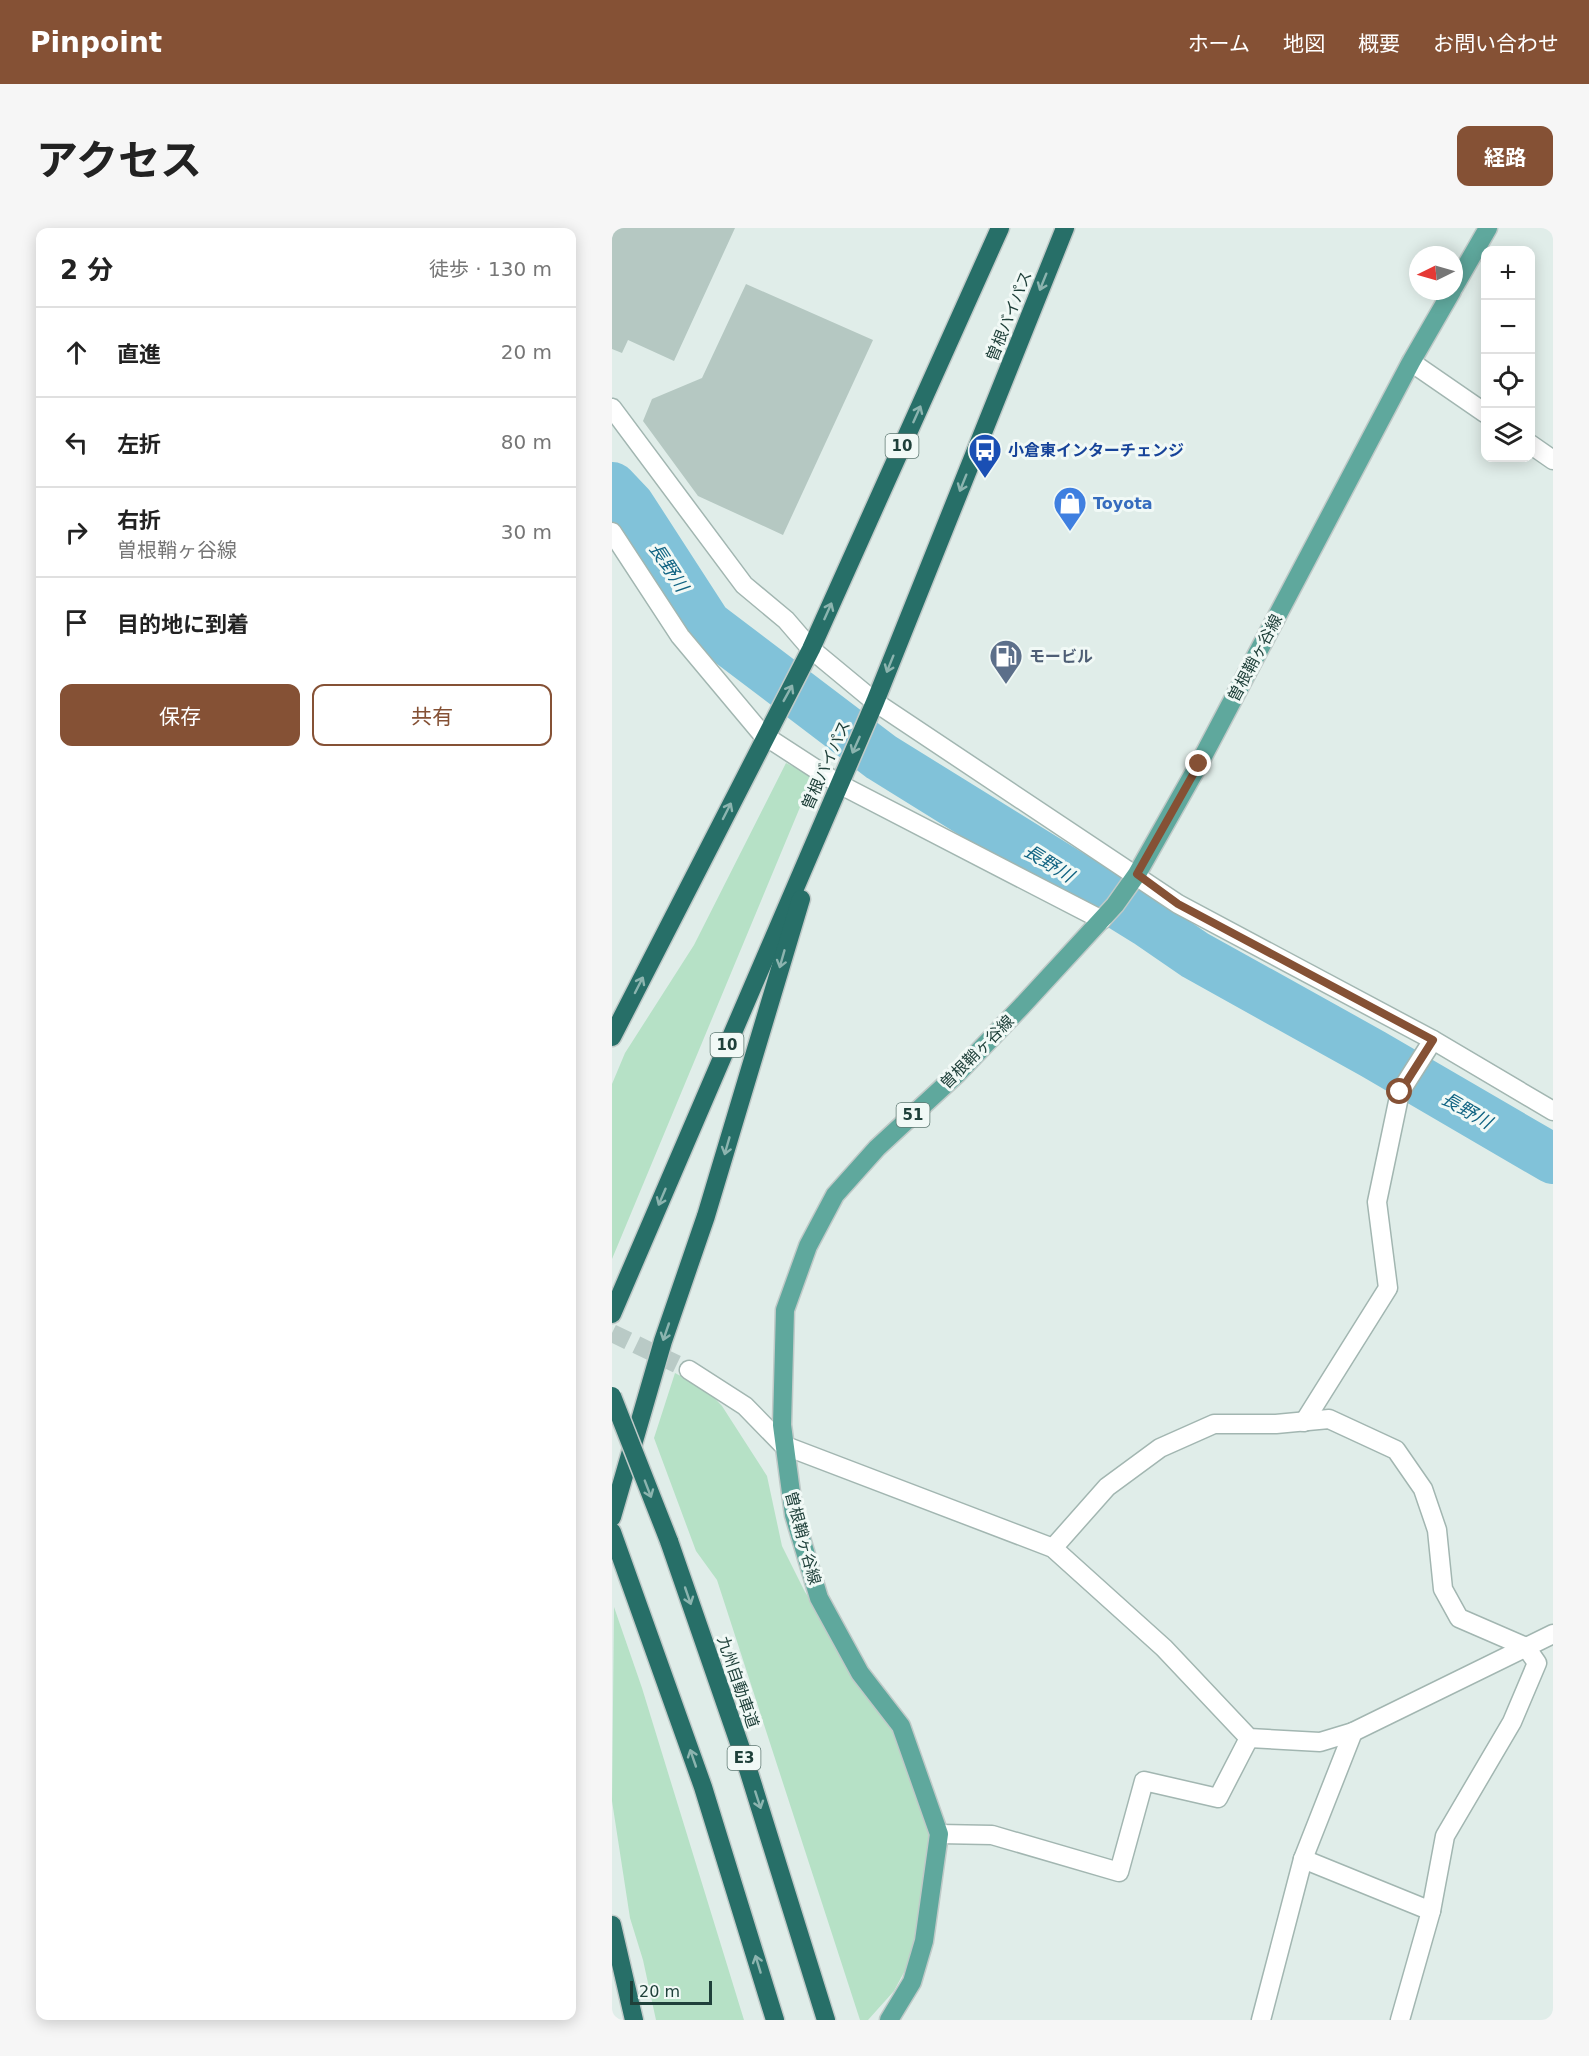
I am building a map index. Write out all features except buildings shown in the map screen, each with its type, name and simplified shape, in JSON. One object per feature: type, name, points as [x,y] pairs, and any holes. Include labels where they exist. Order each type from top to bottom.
[{"type":"highway","name":"10","points":[[612,1039],[618,1015],[807,657],[1000,228]]},
{"type":"highway","name":"曽根バイパス","points":[[612,1314],[872,708],[1065,228]]},
{"type":"highway","points":[[612,1516],[663,1341],[706,1216],[788,939],[840,780]]},
{"type":"highway","name":"九州自動車道","points":[[612,1396],[669,1541],[747,1766],[828,2020]]},
{"type":"highway","points":[[612,1532],[704,1787],[775,2020]]},
{"type":"highway","points":[[612,1925],[634,2020]]},
{"type":"main road","name":"曽根鞘ヶ谷線","points":[[1463,272],[1488,228]]},
{"type":"main road","name":"曽根鞘ヶ谷線","points":[[896,2016],[912,1982],[924,1941],[939,1833],[901,1726],[860,1673],[819,1598],[794,1515],[783,1444],[785,1310],[808,1246],[835,1196],[878,1148],[957,1074],[1102,920],[1137,874],[1199,764],[1411,362],[1447,300]]},
{"type":"street","points":[[1411,362],[1481,410]]},
{"type":"street","points":[[612,408],[744,585],[786,620],[807,657],[872,708],[1137,874],[1178,904],[1433,1040],[1553,1112]]},
{"type":"street","points":[[1535,447],[1553,460]]},
{"type":"street","points":[[612,532],[680,636],[768,729],[840,780],[1102,920]]},
{"type":"street","points":[[1304,1422],[1388,1288],[1377,1202],[1400,1092],[1433,1040]]},
{"type":"street","points":[[688,1370],[745,1406],[783,1444],[1053,1548],[1164,1648],[1249,1738],[1320,1742],[1353,1732],[1553,1634]]},
{"type":"street","points":[[1053,1548],[1107,1487],[1160,1448],[1214,1424],[1304,1422],[1329,1419],[1396,1450],[1423,1489],[1437,1530],[1443,1589],[1458,1618],[1526,1647],[1536,1663],[1512,1722],[1445,1836],[1431,1911],[1400,2020]]},
{"type":"street","points":[[1262,2020],[1303,1859],[1353,1732]]},
{"type":"street","points":[[939,1833],[992,1835],[1119,1872],[1144,1781],[1218,1798],[1249,1738]]},
{"type":"street","points":[[1303,1859],[1431,1911]]},
{"type":"green space","points":[[786,763],[813,776],[612,1259],[612,1084],[625,1053],[694,945]]},
{"type":"green space","points":[[675,1373],[707,1390],[722,1406],[767,1476],[782,1546],[805,1592],[867,1683],[905,1751],[927,1819],[932,1863],[930,1892],[910,1961],[894,1991],[868,2020],[860,2020],[717,1580],[696,1551],[654,1438]]},
{"type":"green space","points":[[614,1607],[642,1688],[744,2020],[656,2020],[643,1960],[630,1918],[612,1801]]},
{"type":"waterway","name":"長野川","points":[[612,487],[630,506],[707,625],[881,757],[1147,922],[1195,955],[1373,1054],[1553,1159]]},
{"type":"tunnel","points":[[612,1333],[689,1370]]},
{"type":"place","name":"小倉東インターチェンジ","points":[[985,479]]},
{"type":"place","name":"Toyota","points":[[1070,532]]},
{"type":"place","name":"モービル","points":[[1006,685]]},
{"type":"route","points":[[1199,764],[1137,874],[1178,904],[1433,1040],[1400,1092]]}]
